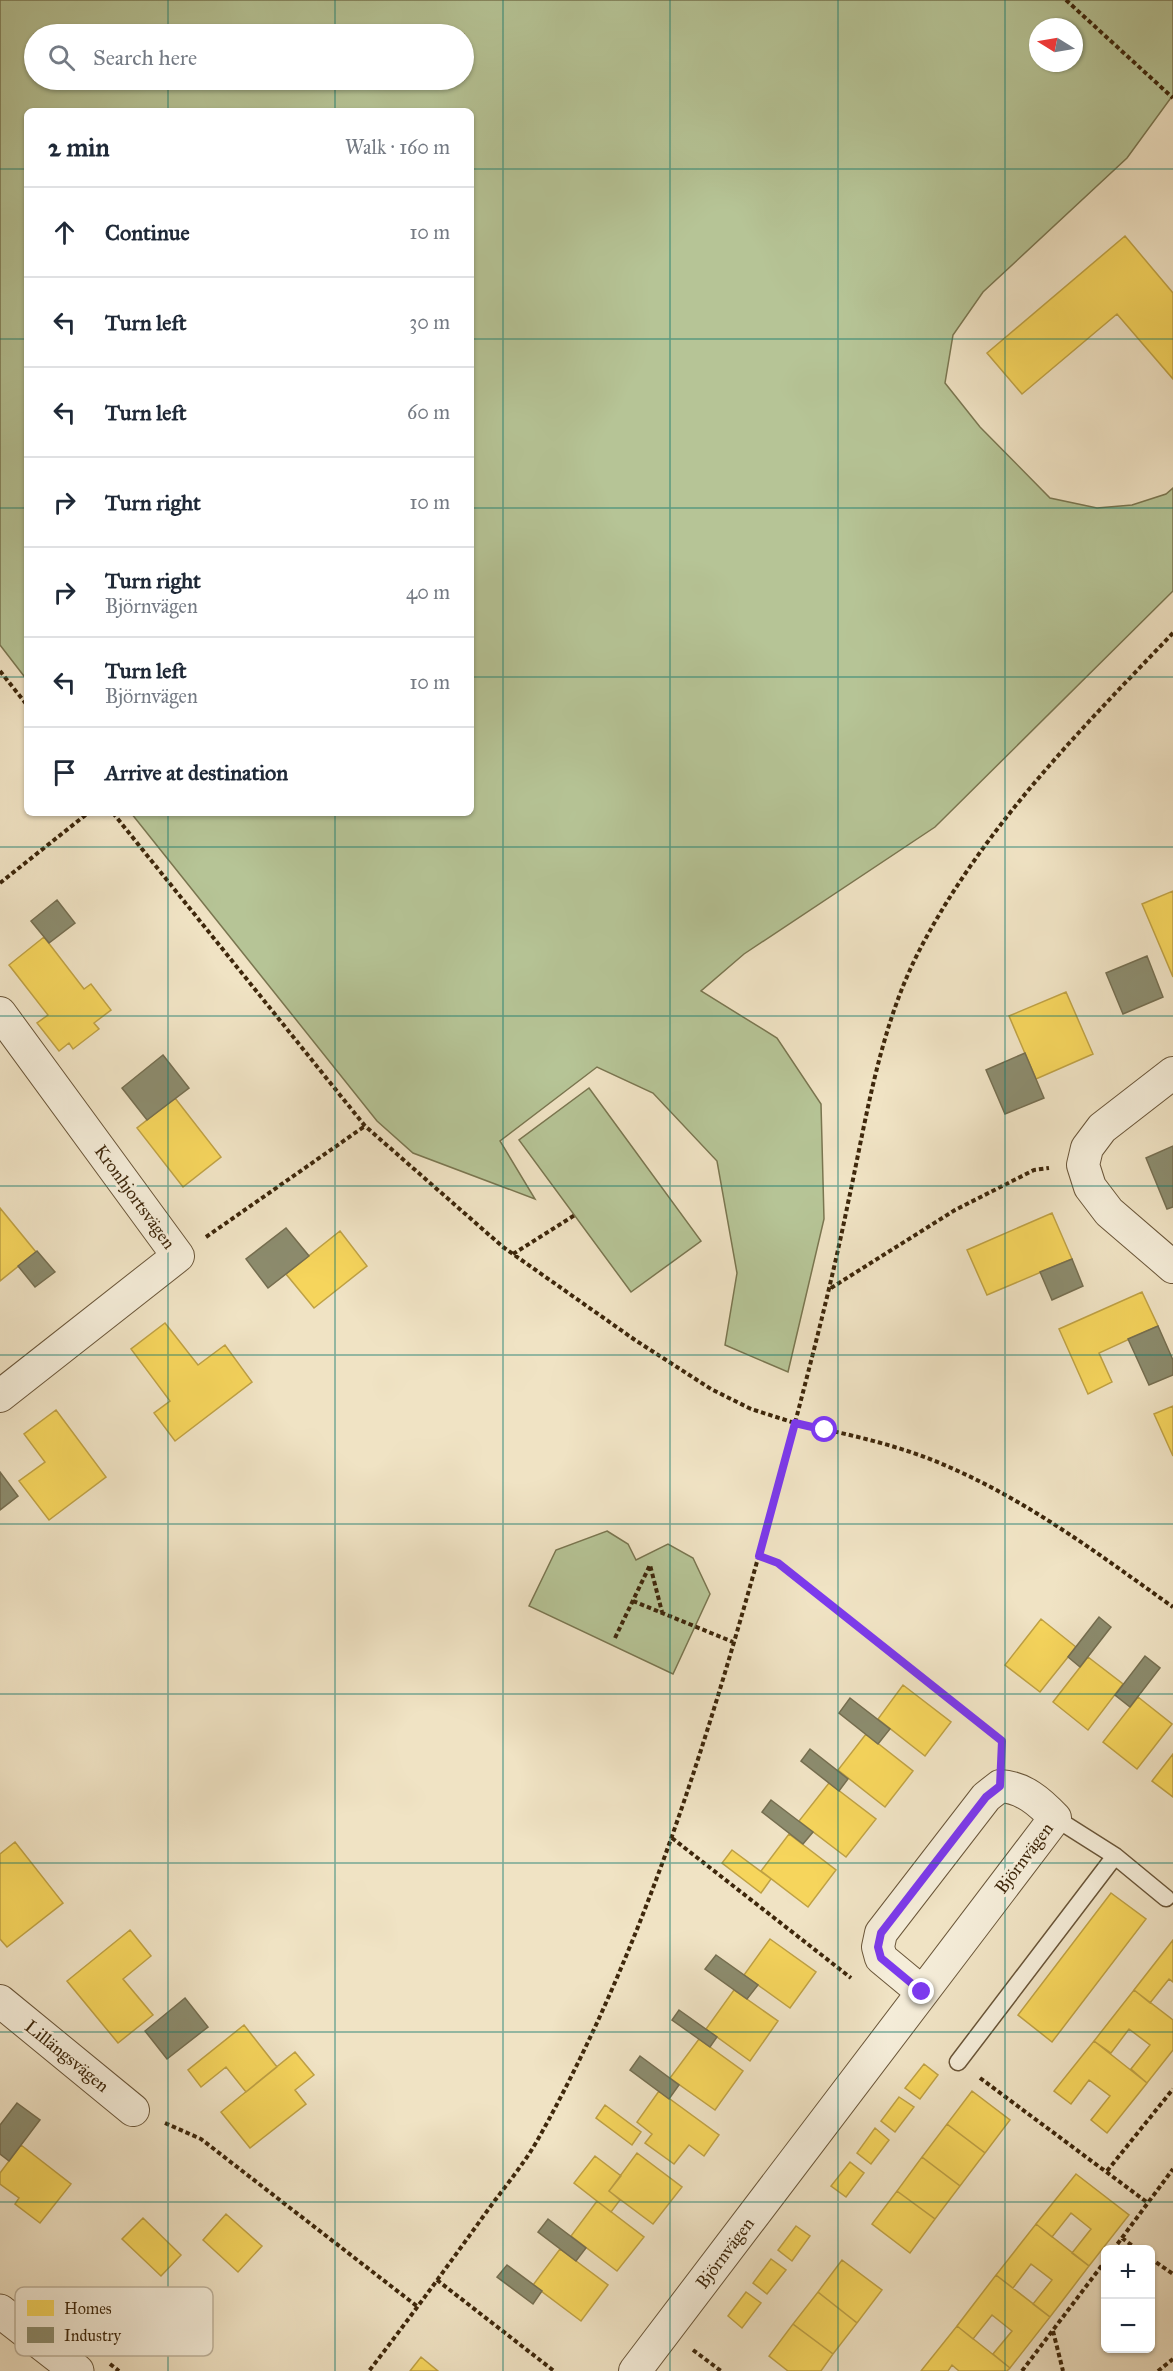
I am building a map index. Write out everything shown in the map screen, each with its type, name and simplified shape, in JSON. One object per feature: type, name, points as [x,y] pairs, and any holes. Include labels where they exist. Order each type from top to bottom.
[{"type":"street","name":"Kronhjortsvägen","points":[[0,1013],[178,1256],[0,1396]]},
{"type":"street","points":[[1173,1073],[1102,1128],[1088,1148],[1083,1165],[1090,1187],[1109,1212],[1173,1267]]},
{"type":"street","points":[[922,1992],[881,1958],[878,1947],[881,1933],[986,1797],[1000,1786]]},
{"type":"street","name":"Björnvägen","points":[[635,2371],[1055,1818],[1026,1793],[1011,1787],[1000,1786]]},
{"type":"street","name":"Lillängsvägen","points":[[0,2001],[134,2110]]},
{"type":"street","points":[[0,2311],[15,2323]]},
{"type":"street","points":[[58,2356],[77,2371]]},
{"type":"lane","points":[[1055,1818],[1115,1856],[1166,1898]]},
{"type":"lane","points":[[958,2062],[1115,1856]]},
{"type":"path","points":[[1066,0],[1173,98]]},
{"type":"path","points":[[369,2371],[536,2143],[600,2019],[672,1838],[759,1556],[830,1288],[882,1052],[899,999],[917,956],[949,898],[986,842],[1070,741],[1173,633]]},
{"type":"path","points":[[0,671],[24,701]]},
{"type":"path","points":[[0,883],[84,816]]},
{"type":"path","points":[[115,816],[365,1126],[513,1254],[635,1340],[711,1389],[751,1408],[795,1423],[870,1440],[948,1466],[992,1487],[1090,1548],[1173,1607]]},
{"type":"path","points":[[178,1256],[365,1126]]},
{"type":"path","points":[[830,1288],[956,1210],[1034,1170],[1083,1165]]},
{"type":"path","points":[[513,1254],[575,1215]]},
{"type":"path","points":[[759,1556],[778,1563],[1002,1741],[1000,1786]]},
{"type":"path","points":[[615,1638],[650,1565],[662,1612]]},
{"type":"path","points":[[633,1601],[733,1642]]},
{"type":"path","points":[[672,1838],[856,1982]]},
{"type":"path","points":[[958,2062],[1148,2203]]},
{"type":"path","points":[[1107,2171],[1173,2089]]},
{"type":"path","points":[[134,2110],[201,2139],[418,2307]]},
{"type":"path","points":[[1117,2245],[1173,2169]]},
{"type":"path","points":[[1122,2238],[1131,2245]]},
{"type":"path","points":[[1155,2261],[1173,2274]]},
{"type":"path","points":[[1022,2371],[1101,2266]]},
{"type":"path","points":[[437,2280],[554,2371]]},
{"type":"path","points":[[1052,2330],[1063,2371]]},
{"type":"path","points":[[1158,2371],[1173,2359]]},
{"type":"green space","points":[[0,0],[1173,0],[1173,95],[1127,158],[983,292],[953,335],[945,383],[980,427],[1050,498],[1097,508],[1132,505],[1166,494],[1173,488],[1173,591],[935,827],[744,954],[701,991],[777,1038],[821,1104],[824,1219],[788,1372],[725,1345],[737,1273],[717,1161],[653,1093],[597,1067],[500,1141],[535,1199],[413,1153],[377,1121],[133,816],[474,816],[474,108],[24,108],[24,676],[0,645]]},
{"type":"green space","points":[[589,1088],[701,1241],[631,1292],[519,1140]]},
{"type":"green space","points":[[607,1531],[628,1544],[636,1560],[668,1544],[693,1558],[710,1594],[673,1674],[529,1606],[556,1550]]},
{"type":"building: Homes","points":[[1125,236],[1173,293],[1173,379],[1117,314],[1022,394],[987,353]]},
{"type":"building: Homes","points":[[1173,891],[1173,977],[1142,904]]},
{"type":"building: Homes","points":[[44,937],[84,989],[91,984],[111,1010],[94,1023],[99,1029],[73,1049],[69,1043],[59,1051],[37,1023],[48,1015],[9,965]]},
{"type":"building: Homes","points":[[1066,992],[1093,1054],[1036,1079],[1009,1016]]},
{"type":"building: Homes","points":[[175,1098],[221,1157],[183,1187],[137,1128]]},
{"type":"building: Homes","points":[[0,1208],[36,1252],[0,1281]]},
{"type":"building: Homes","points":[[1052,1213],[1072,1259],[987,1295],[967,1250]]},
{"type":"building: Homes","points":[[340,1231],[367,1266],[314,1308],[286,1274]]},
{"type":"building: Homes","points":[[1142,1292],[1158,1326],[1099,1353],[1112,1382],[1088,1394],[1059,1329]]},
{"type":"building: Homes","points":[[165,1323],[198,1365],[225,1345],[252,1382],[175,1441],[154,1413],[170,1401],[131,1349]]},
{"type":"building: Homes","points":[[1173,1406],[1173,1456],[1154,1414]]},
{"type":"building: Homes","points":[[56,1410],[106,1477],[49,1520],[19,1481],[45,1462],[24,1434]]},
{"type":"building: Homes","points":[[1041,1619],[1076,1647],[1040,1692],[1005,1665]]},
{"type":"building: Homes","points":[[1088,1657],[1123,1684],[1088,1730],[1053,1702]]},
{"type":"building: Homes","points":[[903,1685],[951,1722],[925,1756],[878,1719]]},
{"type":"building: Homes","points":[[1138,1697],[1172,1724],[1137,1769],[1103,1742]]},
{"type":"building: Homes","points":[[866,1734],[913,1771],[885,1807],[838,1770]]},
{"type":"building: Homes","points":[[1173,1754],[1173,1797],[1152,1781]]},
{"type":"building: Homes","points":[[829,1783],[876,1819],[846,1857],[799,1821]]},
{"type":"building: Homes","points":[[789,1834],[836,1870],[808,1907],[761,1871]]},
{"type":"building: Homes","points":[[15,1842],[63,1903],[7,1947],[0,1939],[0,1854]]},
{"type":"building: Homes","points":[[732,1850],[771,1879],[761,1893],[722,1863]]},
{"type":"building: Homes","points":[[1111,1893],[1146,1919],[1052,2042],[1018,2015]]},
{"type":"building: Homes","points":[[130,1930],[151,1956],[123,1979],[153,2015],[118,2043],[67,1981]]},
{"type":"building: Homes","points":[[770,1939],[816,1972],[790,2008],[744,1975]]},
{"type":"building: Homes","points":[[1173,1940],[1173,1982],[1169,1979],[1150,2003],[1134,1990]]},
{"type":"building: Homes","points":[[734,1990],[778,2021],[750,2061],[706,2029]]},
{"type":"building: Homes","points":[[1134,1990],[1173,2020],[1173,2050],[1147,2083],[1131,2069],[1150,2045],[1129,2029],[1111,2053],[1094,2041]]},
{"type":"building: Homes","points":[[244,2025],[277,2067],[246,2092],[226,2067],[201,2087],[188,2070]]},
{"type":"building: Homes","points":[[699,2039],[743,2071],[715,2110],[670,2078]]},
{"type":"building: Homes","points":[[1094,2041],[1147,2083],[1107,2133],[1091,2120],[1110,2096],[1089,2080],[1071,2104],[1054,2091]]},
{"type":"building: Homes","points":[[295,2052],[314,2075],[295,2090],[306,2104],[250,2148],[221,2112]]},
{"type":"building: Homes","points":[[924,2064],[938,2075],[920,2099],[905,2088]]},
{"type":"building: Homes","points":[[659,2091],[719,2135],[704,2156],[689,2145],[674,2164],[645,2143],[652,2134],[637,2122]]},
{"type":"building: Homes","points":[[972,2091],[1010,2120],[985,2153],[947,2124]]},
{"type":"building: Homes","points":[[899,2097],[914,2107],[895,2132],[881,2121]]},
{"type":"building: Homes","points":[[605,2105],[641,2132],[632,2145],[596,2118]]},
{"type":"building: Homes","points":[[947,2124],[985,2153],[960,2186],[922,2157]]},
{"type":"building: Homes","points":[[875,2128],[889,2140],[871,2164],[857,2153]]},
{"type":"building: Homes","points":[[21,2145],[71,2184],[40,2223],[15,2204],[19,2198],[0,2184],[0,2173]]},
{"type":"building: Homes","points":[[637,2153],[682,2187],[653,2224],[609,2191]]},
{"type":"building: Homes","points":[[595,2156],[621,2176],[609,2191],[620,2200],[611,2212],[574,2183]]},
{"type":"building: Homes","points":[[922,2157],[960,2186],[935,2219],[897,2191]]},
{"type":"building: Homes","points":[[850,2162],[864,2173],[846,2197],[831,2186]]},
{"type":"building: Homes","points":[[1076,2174],[1129,2215],[1105,2245],[1101,2245],[1101,2251],[1089,2266],[1072,2253],[1091,2229],[1071,2213],[1052,2237],[1036,2224]]},
{"type":"building: Homes","points":[[897,2191],[935,2219],[910,2253],[872,2224]]},
{"type":"building: Homes","points":[[597,2201],[644,2237],[617,2271],[571,2236]]},
{"type":"building: Homes","points":[[226,2214],[262,2246],[238,2272],[203,2240]]},
{"type":"building: Homes","points":[[143,2218],[181,2255],[161,2276],[122,2239]]},
{"type":"building: Homes","points":[[1036,2224],[1089,2266],[1050,2317],[1033,2304],[1052,2280],[1031,2264],[1013,2288],[996,2275]]},
{"type":"building: Homes","points":[[796,2226],[810,2236],[792,2261],[778,2250]]},
{"type":"building: Homes","points":[[560,2249],[608,2285],[581,2321],[533,2285]]},
{"type":"building: Homes","points":[[771,2259],[786,2270],[767,2294],[753,2283]]},
{"type":"building: Homes","points":[[842,2260],[882,2290],[857,2323],[818,2292]]},
{"type":"building: Homes","points":[[996,2275],[1050,2317],[1010,2368],[993,2354],[1012,2331],[992,2315],[973,2339],[957,2326]]},
{"type":"building: Homes","points":[[746,2292],[761,2303],[742,2328],[728,2316]]},
{"type":"building: Homes","points":[[818,2292],[857,2323],[833,2354],[793,2324]]},
{"type":"building: Homes","points":[[793,2324],[833,2354],[821,2371],[788,2371],[769,2356]]},
{"type":"building: Homes","points":[[957,2326],[1010,2368],[1007,2371],[959,2371],[952,2365],[948,2371],[921,2371]]},
{"type":"building: Homes","points":[[421,2357],[438,2371],[410,2371]]},
{"type":"building: Industry","points":[[57,900],[75,923],[49,943],[31,921]]},
{"type":"building: Industry","points":[[1147,956],[1163,997],[1123,1014],[1106,973]]},
{"type":"building: Industry","points":[[1025,1053],[1044,1098],[1005,1114],[986,1070]]},
{"type":"building: Industry","points":[[163,1055],[189,1088],[147,1120],[122,1088]]},
{"type":"building: Industry","points":[[1173,1146],[1173,1207],[1167,1209],[1146,1158]]},
{"type":"building: Industry","points":[[286,1228],[309,1256],[268,1288],[246,1259]]},
{"type":"building: Industry","points":[[37,1251],[55,1272],[35,1287],[18,1266]]},
{"type":"building: Industry","points":[[1072,1259],[1083,1286],[1052,1300],[1040,1272]]},
{"type":"building: Industry","points":[[1158,1326],[1173,1360],[1173,1375],[1149,1385],[1128,1339]]},
{"type":"building: Industry","points":[[0,1472],[18,1496],[0,1510]]},
{"type":"building: Industry","points":[[1099,1617],[1111,1627],[1080,1667],[1068,1657]]},
{"type":"building: Industry","points":[[1145,1656],[1160,1668],[1130,1707],[1115,1695]]},
{"type":"building: Industry","points":[[850,1698],[890,1729],[878,1744],[839,1713]]},
{"type":"building: Industry","points":[[810,1749],[848,1779],[839,1791],[801,1761]]},
{"type":"building: Industry","points":[[771,1800],[813,1832],[803,1844],[762,1812]]},
{"type":"building: Industry","points":[[716,1955],[758,1985],[747,1999],[705,1969]]},
{"type":"building: Industry","points":[[185,1998],[208,2027],[167,2059],[145,2031]]},
{"type":"building: Industry","points":[[679,2010],[717,2037],[710,2047],[672,2020]]},
{"type":"building: Industry","points":[[640,2056],[679,2085],[669,2099],[630,2070]]},
{"type":"building: Industry","points":[[17,2103],[40,2120],[9,2161],[0,2154],[0,2125]]},
{"type":"building: Industry","points":[[548,2219],[586,2248],[576,2261],[538,2232]]},
{"type":"building: Industry","points":[[507,2265],[542,2291],[533,2304],[497,2277]]},
{"type":"route","points":[[825,1430],[795,1423],[759,1556],[778,1563],[1002,1741],[1000,1786],[986,1797],[881,1933],[878,1947],[881,1958],[922,1992]]}]
